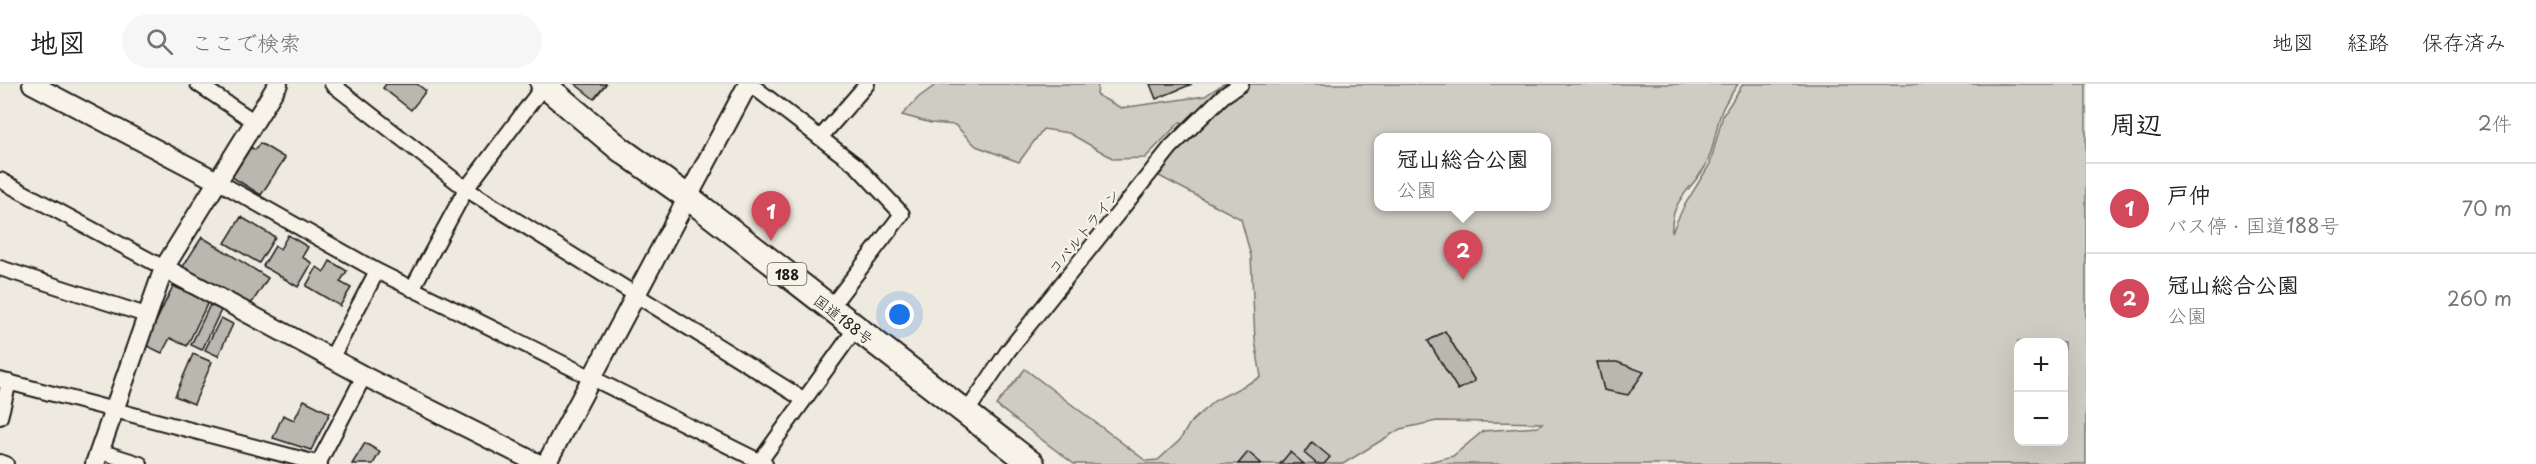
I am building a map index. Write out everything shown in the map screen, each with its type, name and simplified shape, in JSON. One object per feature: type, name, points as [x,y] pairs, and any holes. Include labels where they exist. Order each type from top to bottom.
[{"type":"highway","name":"国道188号","points":[[544,84],[620,149],[689,198],[1032,464]]},
{"type":"street","points":[[32,84],[218,181],[377,271],[761,463],[803,399],[856,328]]},
{"type":"street","points":[[198,84],[255,122]]},
{"type":"street","points":[[140,464],[97,457],[146,315],[164,268],[278,84]]},
{"type":"street","points":[[332,84],[466,189],[803,399]]},
{"type":"street","points":[[412,288],[466,189],[544,84]]},
{"type":"street","points":[[546,464],[749,84],[857,166],[902,214],[830,308]]},
{"type":"street","points":[[820,138],[867,84]]},
{"type":"street","name":"コバルトライン","points":[[966,414],[1008,351],[1171,147],[1223,96],[1241,84]]},
{"type":"street","points":[[0,180],[364,375],[539,464]]},
{"type":"street","points":[[0,268],[146,315]]},
{"type":"street","points":[[332,357],[377,271]]},
{"type":"street","points":[[0,417],[5,381],[319,464],[364,375]]},
{"type":"street","points":[[0,462],[6,464]]},
{"type":"shaded area","points":[[937,84],[1098,84],[1097,95],[1121,108],[1205,96],[1223,84],[1738,84],[1722,109],[1705,167],[1682,197],[1674,212],[1672,232],[1684,206],[1710,164],[1723,115],[1743,84],[2086,84],[2086,464],[1421,464],[1453,456],[1483,431],[1538,427],[1542,423],[1437,421],[1400,429],[1343,464],[1074,464],[996,405],[1025,369],[1146,461],[1158,460],[1180,440],[1190,423],[1214,401],[1261,377],[1255,340],[1251,256],[1241,219],[1159,176],[1176,153],[1203,125],[1180,122],[1145,158],[1114,159],[1069,133],[1043,129],[1019,162],[976,146],[955,125],[931,123],[902,115],[919,97]]},
{"type":"building","points":[[386,84],[417,84],[426,91],[411,110],[383,88]]},
{"type":"building","points":[[575,84],[606,84],[594,99]]},
{"type":"building","points":[[1150,84],[1192,84],[1156,99]]},
{"type":"building","points":[[260,143],[285,158],[261,195],[232,177],[251,147],[255,150]]},
{"type":"building","points":[[241,217],[275,237],[259,263],[225,243]]},
{"type":"building","points":[[288,235],[308,247],[302,257],[312,263],[298,287],[263,266],[275,246],[280,249]]},
{"type":"building","points":[[202,237],[268,278],[248,309],[182,268]]},
{"type":"building","points":[[330,261],[347,271],[340,282],[351,288],[340,306],[306,286],[317,267],[324,272]]},
{"type":"building","points":[[173,286],[208,302],[187,346],[170,338],[162,353],[145,345]]},
{"type":"building","points":[[210,305],[221,310],[202,350],[191,345]]},
{"type":"building","points":[[221,318],[233,324],[218,356],[205,350]]},
{"type":"building","points":[[1445,331],[1475,381],[1458,390],[1428,341]]},
{"type":"building","points":[[193,354],[212,362],[194,404],[175,396]]},
{"type":"building","points":[[1597,362],[1617,362],[1644,372],[1628,395],[1604,390]]},
{"type":"building","points":[[304,400],[330,413],[311,450],[273,438],[283,415],[294,420]]},
{"type":"building","points":[[1312,442],[1330,457],[1324,464],[1317,464],[1304,453]]},
{"type":"building","points":[[365,443],[380,452],[373,464],[352,464]]},
{"type":"building","points":[[1248,452],[1262,464],[1238,464]]},
{"type":"building","points":[[1290,452],[1304,464],[1280,464]]},
{"type":"place","name":"戸仲","points":[[771,241]]},
{"type":"place","name":"冠山総合公園","points":[[1463,280]]}]
